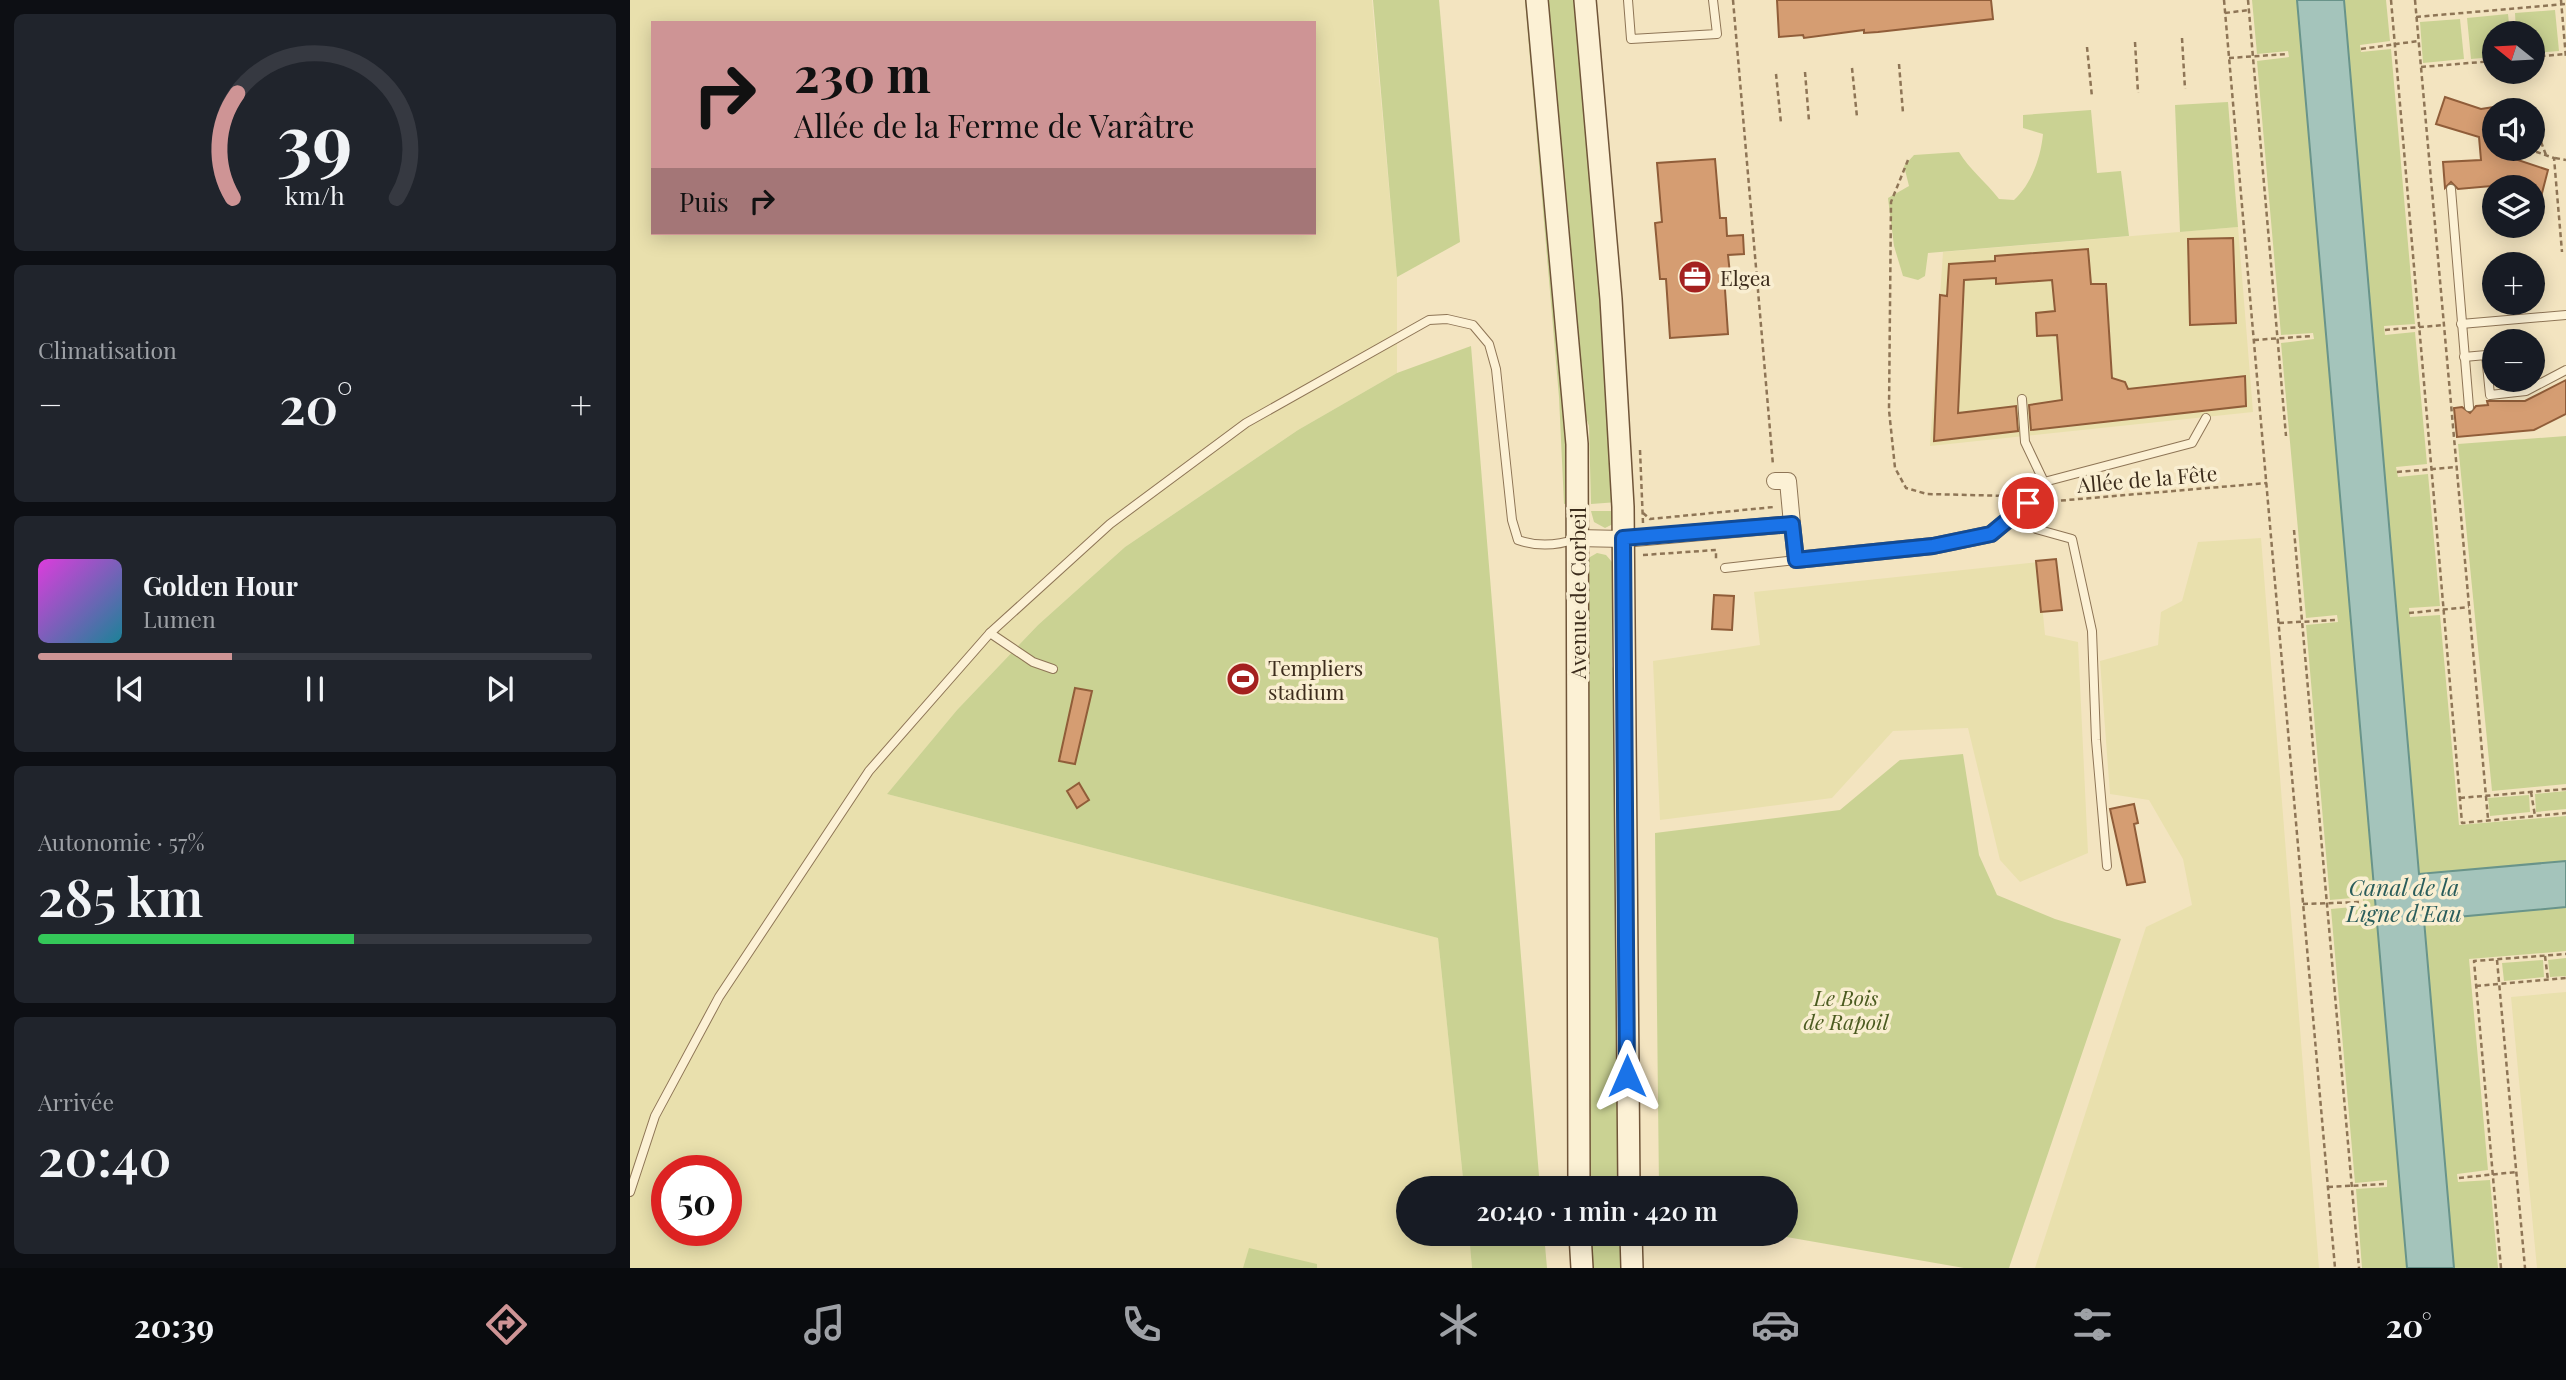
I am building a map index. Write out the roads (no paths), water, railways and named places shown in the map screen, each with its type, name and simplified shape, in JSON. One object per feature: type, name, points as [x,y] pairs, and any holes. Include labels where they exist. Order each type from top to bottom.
[{"type":"main road","name":"Avenue de Corbeil","points":[[1536,0],[1577,444],[1579,1176]]},
{"type":"main road","points":[[1584,0],[1611,299],[1623,538],[1629,1176]]},
{"type":"main road","points":[[1581,1246],[1582,1268]]},
{"type":"main road","points":[[1631,1246],[1632,1268]]},
{"type":"street","points":[[1775,481],[1788,481],[1785,524],[1796,560],[1933,546],[1991,534],[2028,503]]},
{"type":"street","points":[[1577,538],[1623,538],[1785,524]]},
{"type":"lane","points":[[1628,0],[1631,39],[1717,34],[1713,0]]},
{"type":"lane","points":[[2451,190],[2469,407]]},
{"type":"lane","points":[[2461,324],[2566,315]]},
{"type":"lane","points":[[630,1192],[655,1116],[719,997],[869,771],[990,633],[1110,524],[1246,423],[1429,320],[1447,319],[1473,325],[1489,344],[1496,369],[1512,520],[1518,540],[1529,544],[1555,545],[1577,538]]},
{"type":"lane","points":[[2464,357],[2486,355],[2490,395],[2526,391],[2566,370]]},
{"type":"lane","points":[[2022,400],[2025,442],[2044,482]]},
{"type":"lane","points":[[2108,866],[2089,618],[2072,539],[2036,529],[2028,503],[2044,482],[2192,443],[2206,418]]},
{"type":"lane","points":[[1725,568],[1796,560]]},
{"type":"lane","points":[[990,633],[1033,662],[1053,670]]},
{"type":"water","name":"Canal de la Ligne d'Eau","points":[[2297,0],[2344,0],[2419,874],[2566,861],[2566,907],[2424,920],[2454,1268],[2407,1268]]},
{"type":"place","name":"Elgea","points":[[1695,277]]},
{"type":"place","name":"Templiers stadium","points":[[1243,679]]},
{"type":"park label","name":"Le Bois de Rapoil","points":[[1846,1009]]}]
